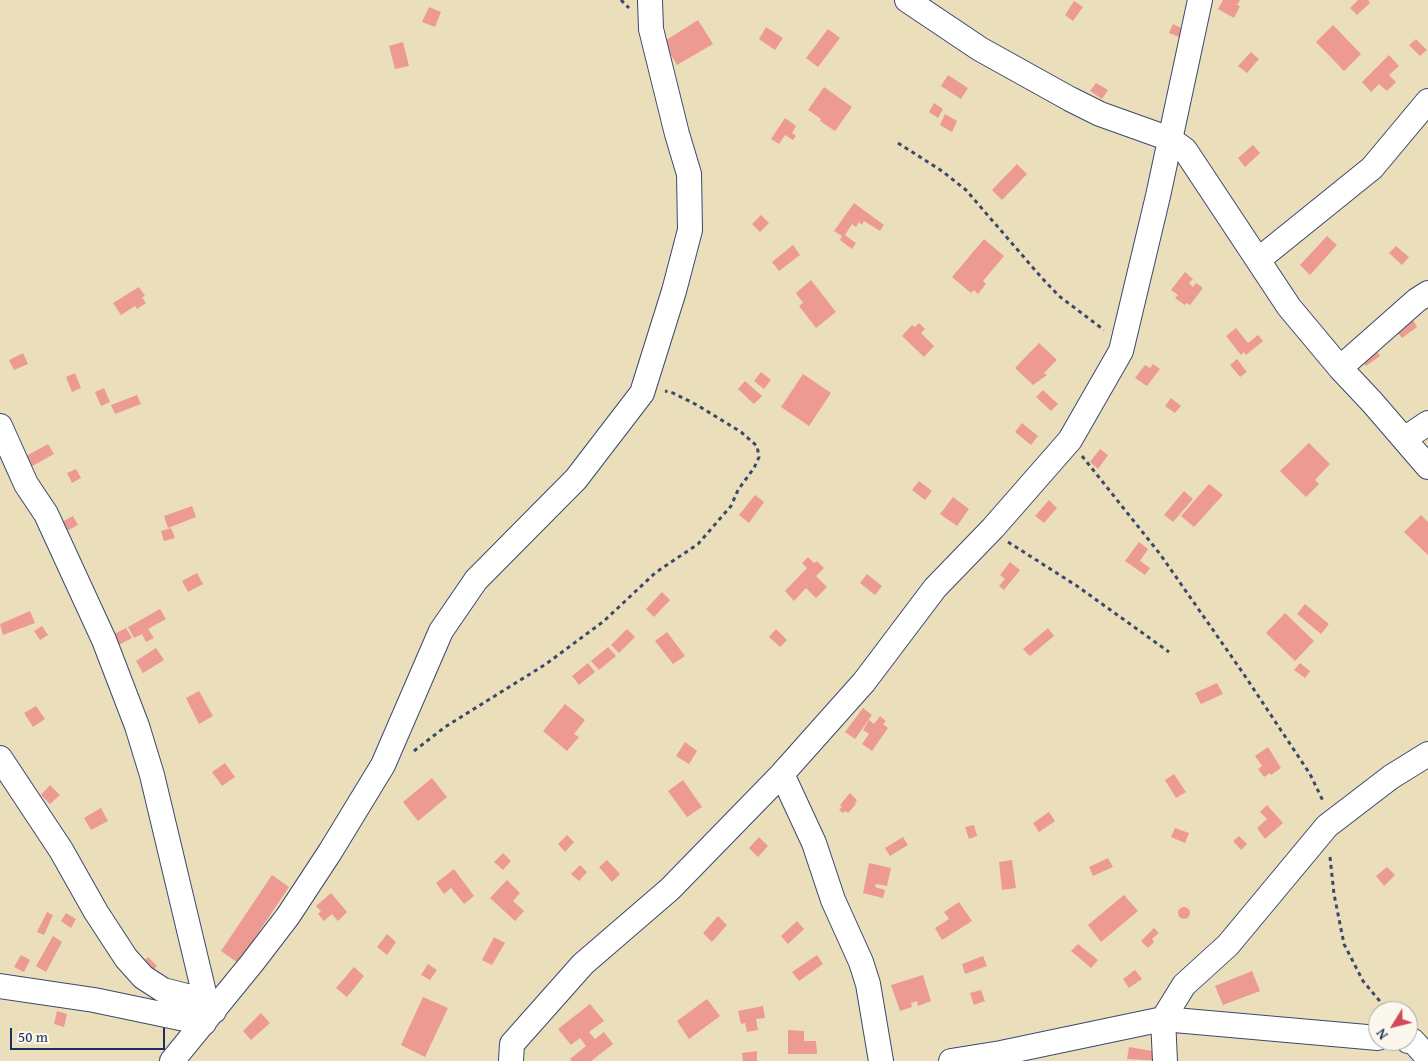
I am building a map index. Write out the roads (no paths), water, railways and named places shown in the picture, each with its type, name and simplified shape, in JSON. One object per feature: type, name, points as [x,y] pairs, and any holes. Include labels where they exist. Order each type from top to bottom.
[{"type":"street","points":[[173,1061],[208,1012],[288,916],[383,765],[441,631],[476,580],[576,479],[642,393],[674,291],[690,230],[689,174],[651,29],[650,0]]},
{"type":"street","points":[[907,0],[980,48],[1070,100],[1100,114],[1170,139],[1186,150],[1289,307],[1340,368],[1428,467]]},
{"type":"street","points":[[512,1061],[512,1044],[583,964],[670,889],[782,774],[864,682],[935,588],[993,528],[1070,440],[1121,351],[1200,0]]},
{"type":"street","points":[[1258,260],[1372,168],[1428,102]]},
{"type":"street","points":[[1340,368],[1417,300],[1428,293]]},
{"type":"street","points":[[1404,439],[1428,423]]},
{"type":"street","points":[[0,426],[26,484],[46,514],[104,640],[137,726],[152,775],[208,1012]]},
{"type":"street","points":[[1165,1061],[1163,1019],[1184,985],[1228,945],[1326,826],[1391,777],[1428,754]]},
{"type":"street","points":[[0,758],[56,843],[96,912],[126,958],[143,977],[163,990],[208,1012]]},
{"type":"street","points":[[782,774],[814,843],[833,900],[863,969],[868,984],[881,1061]]},
{"type":"street","points":[[0,986],[94,1000],[208,1012]]},
{"type":"street","points":[[951,1061],[1001,1053],[1163,1019],[1368,1037]]},
{"type":"street","points":[[1418,1047],[1428,1058]]}]
